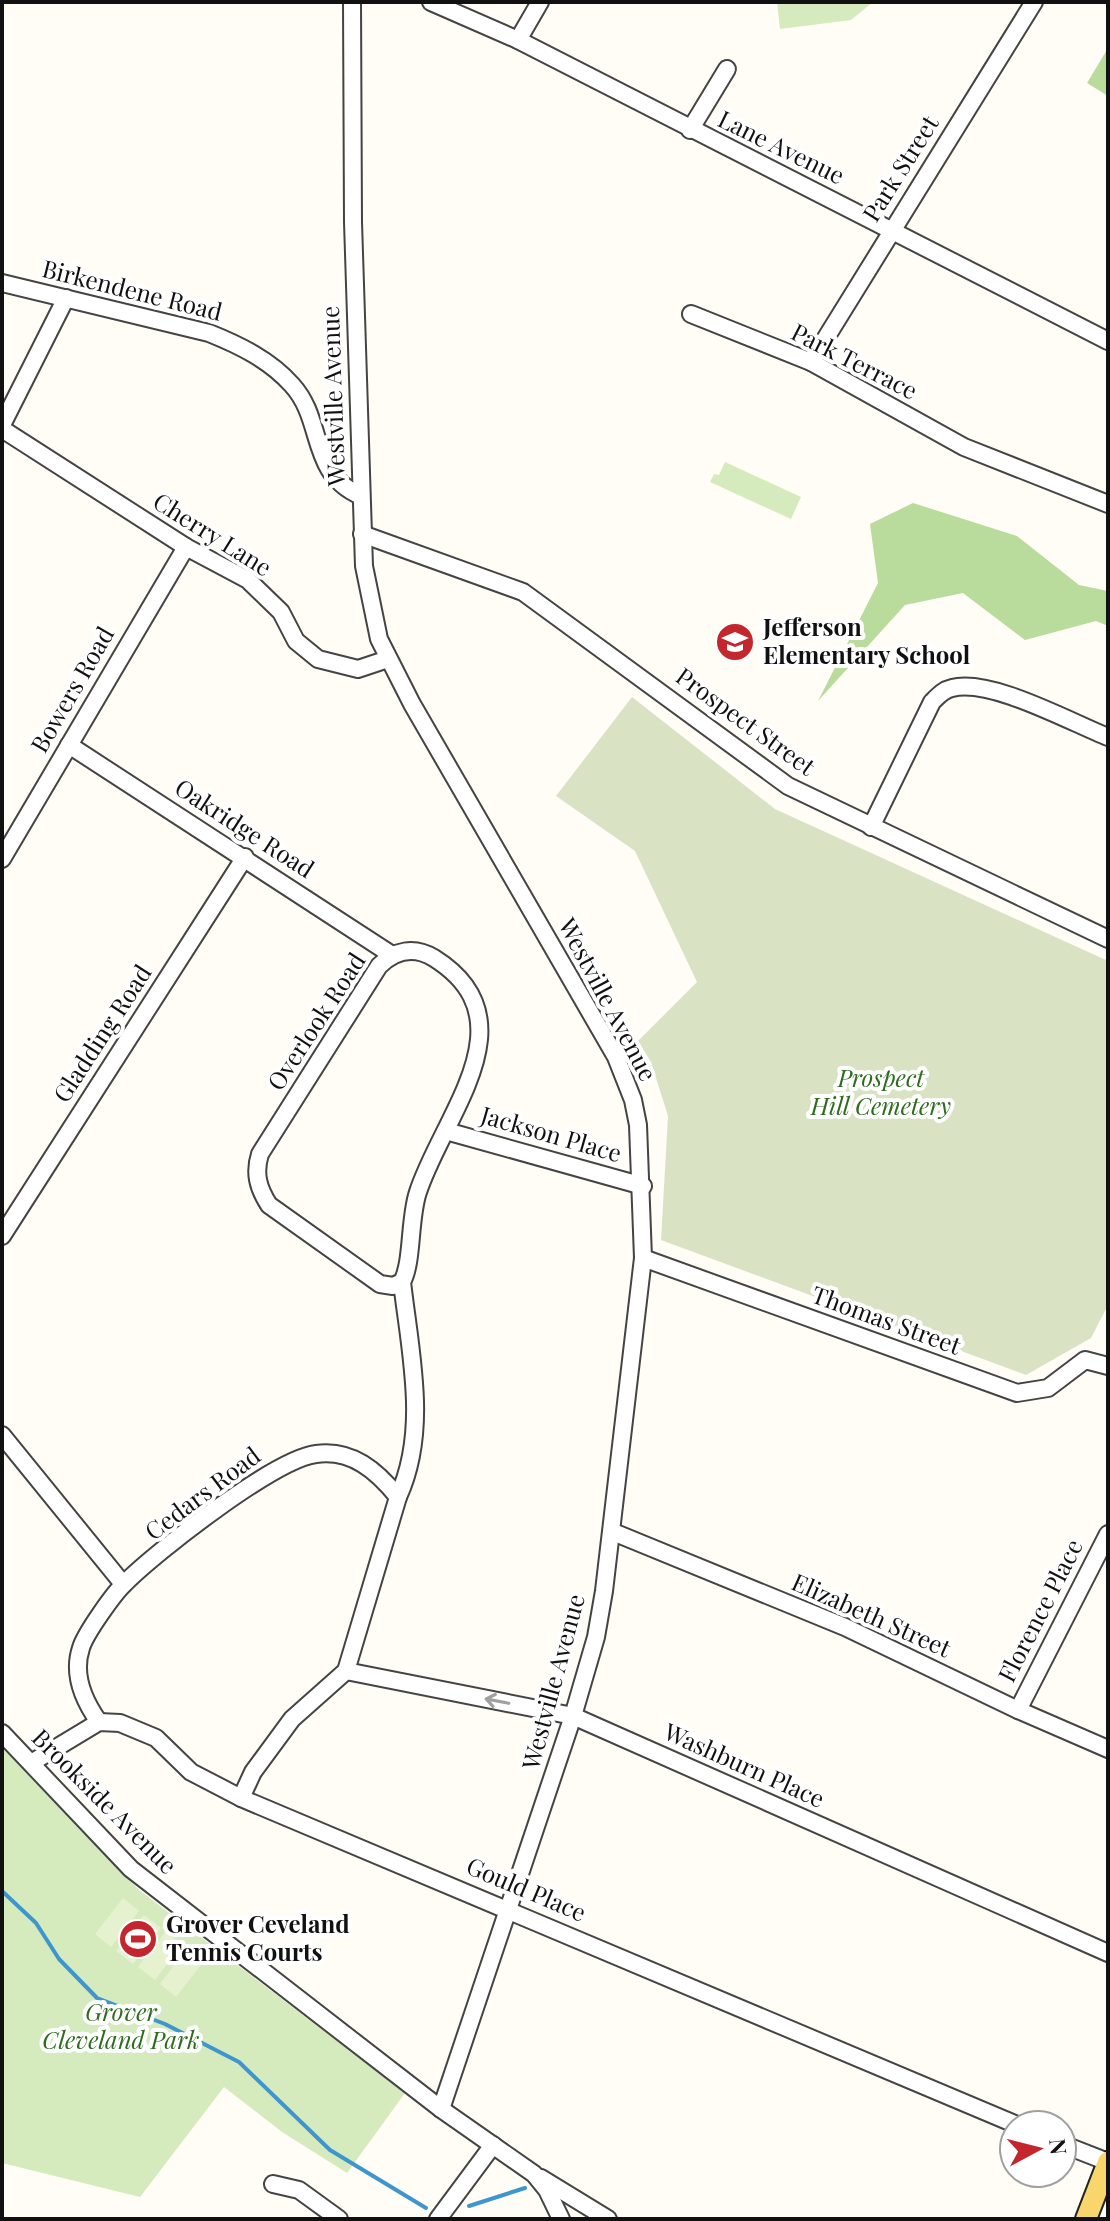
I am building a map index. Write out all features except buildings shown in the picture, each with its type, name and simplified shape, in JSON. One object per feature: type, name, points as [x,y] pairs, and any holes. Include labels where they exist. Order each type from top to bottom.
[{"type":"main road","points":[[1086,2219],[1108,2162]]},
{"type":"street","name":"Westville Avenue","points":[[352,2],[353,222],[366,589],[388,659],[616,1057],[633,1100],[643,1186],[643,1258],[613,1532],[596,1637],[510,1909],[441,2109]]},
{"type":"street","name":"Lane Avenue","points":[[431,2],[518,40],[690,130],[1107,338]]},
{"type":"street","points":[[518,40],[540,2]]},
{"type":"street","name":"Park Street","points":[[811,362],[1034,2]]},
{"type":"street","points":[[690,130],[727,69]]},
{"type":"street","name":"Birkendene Road","points":[[2,283],[209,333],[240,346],[267,363],[294,386],[329,474],[342,488],[361,496]]},
{"type":"street","points":[[2,427],[66,298]]},
{"type":"street","name":"Park Terrace","points":[[691,314],[811,362],[964,447],[1108,504]]},
{"type":"street","name":"Cherry Lane","points":[[2,427],[186,547],[258,589],[281,612],[296,641],[318,659],[358,669],[388,659]]},
{"type":"street","name":"Prospect Street","points":[[362,534],[523,592],[788,786],[1108,939]]},
{"type":"street","name":"Bowers Road","points":[[2,859],[186,547]]},
{"type":"street","points":[[871,827],[932,702],[941,692],[954,687],[992,691],[1108,737]]},
{"type":"street","name":"Oakridge Road","points":[[69,745],[392,955]]},
{"type":"street","name":"Gladding Road","points":[[2,1236],[245,857]]},
{"type":"street","name":"Overlook Road","points":[[398,1497],[412,1451],[416,1406],[402,1282],[407,1270],[412,1208],[428,1164],[446,1131],[476,1059],[482,1028],[480,1015],[466,987],[431,956],[409,950],[392,955],[379,966],[260,1154],[257,1176],[269,1205],[304,1232],[380,1284],[393,1286],[402,1282]]},
{"type":"street","name":"Jackson Place","points":[[446,1131],[643,1186]]},
{"type":"street","name":"Thomas Street","points":[[643,1258],[1017,1393],[1048,1388],[1085,1360],[1108,1366]]},
{"type":"street","points":[[2,1435],[123,1584]]},
{"type":"street","name":"Cedars Road","points":[[99,1722],[86,1704],[78,1677],[81,1648],[123,1584],[283,1464],[316,1454],[362,1461],[398,1497]]},
{"type":"street","points":[[241,1798],[253,1772],[292,1719],[346,1671],[398,1497]]},
{"type":"street","name":"Elizabeth Street","points":[[613,1532],[845,1627],[1018,1710],[1108,1749]]},
{"type":"street","name":"Florence Place","points":[[1018,1710],[1108,1534]]},
{"type":"street","name":"Washburn Place","points":[[346,1671],[573,1716],[1108,1953]]},
{"type":"street","points":[[31,1763],[99,1722]]},
{"type":"street","name":"Gould Place","points":[[99,1722],[135,1727],[156,1738],[191,1772],[241,1798],[998,2117]]},
{"type":"street","name":"Brookside Avenue","points":[[2,1733],[131,1869],[441,2109]]},
{"type":"street","points":[[441,2109],[534,2174],[608,2219]]},
{"type":"street","points":[[438,2219],[493,2145]]},
{"type":"street","points":[[1078,2150],[1108,2162]]},
{"type":"street","points":[[534,2174],[547,2190],[561,2219]]},
{"type":"street","points":[[273,2184],[299,2190],[339,2219]]},
{"type":"green space","points":[[777,2],[873,2],[851,20],[780,29]]},
{"type":"green space","points":[[1108,48],[1108,96],[1087,83]]},
{"type":"green space","points":[[725,462],[801,497],[791,519],[710,482],[714,474],[719,475]]},
{"type":"green space","points":[[913,503],[1017,536],[1079,585],[1108,591],[1108,626],[1096,621],[1025,640],[963,593],[905,605],[818,701],[878,583],[870,524]]},
{"type":"green space","name":"Prospect Hill Cemetery","points":[[632,697],[775,809],[1108,961],[1108,1305],[1091,1338],[1026,1375],[661,1240],[668,1116],[651,1062],[638,1041],[697,982],[635,851],[556,796]]},
{"type":"green space","name":"Grover Cleveland Park","points":[[2,1748],[138,1889],[405,2093],[347,2173],[282,2132],[224,2087],[140,2197],[2,2163]]},
{"type":"green space","name":"Grover Ceveland Tennis Courts","points":[[123,1898],[139,1911],[111,1947],[95,1934]]},
{"type":"green space","name":"Grover Ceveland Tennis Courts","points":[[144,1915],[161,1928],[133,1964],[116,1951]]},
{"type":"green space","name":"Grover Ceveland Tennis Courts","points":[[165,1932],[182,1944],[155,1980],[138,1967]]},
{"type":"green space","name":"Grover Ceveland Tennis Courts","points":[[187,1948],[204,1961],[176,1997],[160,1984]]},
{"type":"waterway","points":[[2,1891],[36,1923],[59,1959],[97,1998],[165,2024],[239,2062],[330,2150],[426,2208]]},
{"type":"waterway","points":[[469,2206],[525,2188]]},
{"type":"place","name":"Jefferson Elementary School","points":[[735,642]]},
{"type":"place","name":"Grover Ceveland Tennis Courts","points":[[138,1939]]}]
